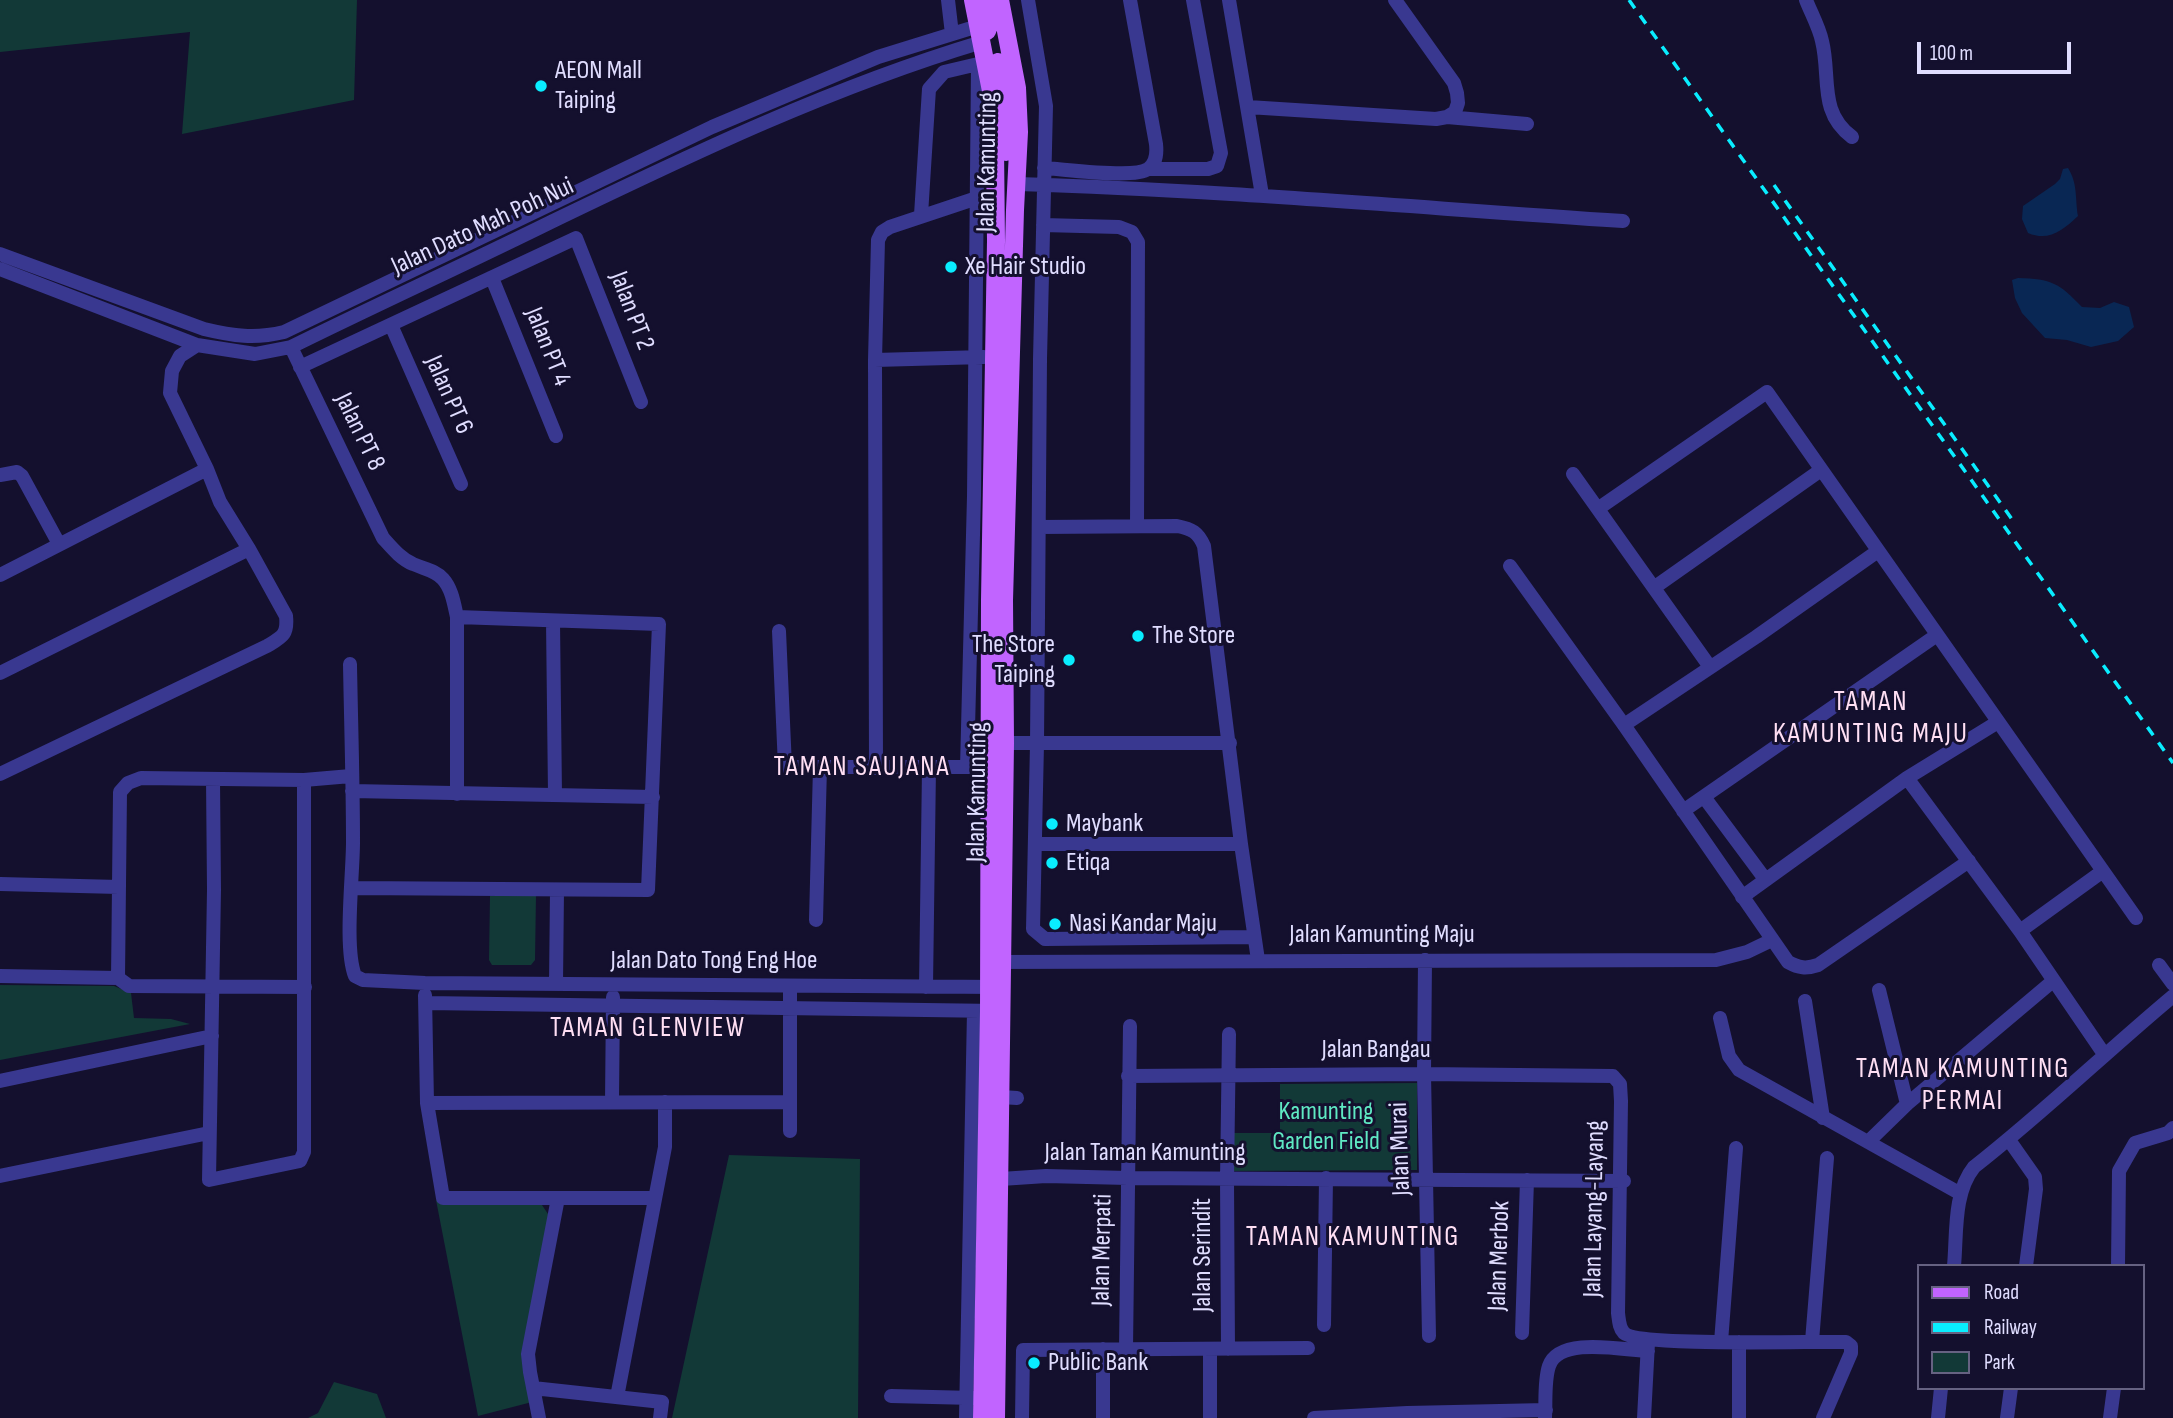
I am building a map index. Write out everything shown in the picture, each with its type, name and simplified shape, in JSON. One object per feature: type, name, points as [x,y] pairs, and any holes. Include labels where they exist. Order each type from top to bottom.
[{"type":"main road","name":"Jalan Kamunting","points":[[973,0],[982,34],[992,96],[995,148],[995,357],[990,600],[996,987],[989,1011],[974,1398],[982,1418]]},
{"type":"main road","points":[[987,0],[990,23],[982,34],[997,55],[1003,89],[1008,191],[1015,210]]},
{"type":"main road","name":"Jalan Kamunting","points":[[995,962],[1005,743],[1004,600],[1019,106],[1000,0]]},
{"type":"main road","name":"Jalan Kamunting","points":[[989,1011],[1009,1098],[1001,1179],[996,1418]]},
{"type":"street","points":[[948,0],[952,34]]},
{"type":"street","points":[[1028,0],[1045,106],[1032,929],[1045,939],[1254,937]]},
{"type":"street","points":[[1130,0],[1156,144],[1157,156],[1149,169]]},
{"type":"street","points":[[1044,168],[1129,174],[1149,169],[1208,169],[1217,166],[1222,153],[1193,0]]},
{"type":"street","points":[[1229,0],[1262,195]]},
{"type":"street","points":[[1395,0],[1454,83],[1458,103],[1455,111],[1447,117]]},
{"type":"street","points":[[1806,0],[1823,42],[1827,97],[1831,112],[1845,132],[1852,137]]},
{"type":"street","name":"Jalan Dato Mah Poh Nui","points":[[0,254],[204,329],[253,338],[272,335],[284,332],[712,127],[832,75],[952,34],[982,34]]},
{"type":"street","name":"Jalan Dato Mah Poh Nui","points":[[0,269],[197,345],[255,354],[283,349],[710,145],[839,90],[982,34]]},
{"type":"street","points":[[921,215],[929,89],[944,72],[978,64],[976,357],[967,767]]},
{"type":"street","points":[[1248,107],[1447,117],[1527,124]]},
{"type":"street","points":[[1163,190],[1169,169]]},
{"type":"street","points":[[1017,184],[1262,195],[1623,221]]},
{"type":"street","points":[[876,768],[875,360],[878,240],[882,232],[890,228],[921,215],[977,198]]},
{"type":"street","points":[[1043,225],[1119,227],[1132,232],[1138,242],[1137,526]]},
{"type":"street","name":"Jalan PT 2","points":[[492,278],[576,238],[641,402]]},
{"type":"street","points":[[300,368],[492,278]]},
{"type":"street","name":"Jalan PT 4","points":[[492,278],[556,436]]},
{"type":"street","name":"Jalan PT 6","points":[[391,325],[461,484]]},
{"type":"street","name":"Jalan PT 8","points":[[272,335],[300,368],[383,538],[395,552],[411,563],[433,571],[443,579],[450,591],[457,617]]},
{"type":"street","points":[[178,339],[180,356]]},
{"type":"street","points":[[0,774],[281,638],[288,628],[286,616],[220,502],[170,393],[172,372],[180,356],[197,345]]},
{"type":"street","points":[[875,360],[995,357]]},
{"type":"street","points":[[1599,508],[1767,392],[2136,918]]},
{"type":"street","points":[[0,575],[207,469]]},
{"type":"street","points":[[1655,587],[1821,470]]},
{"type":"street","points":[[0,475],[17,472],[22,476],[59,544]]},
{"type":"street","points":[[1573,474],[1710,667]]},
{"type":"street","points":[[1039,527],[1177,526],[1197,532],[1201,538],[1258,960]]},
{"type":"street","points":[[0,673],[250,550]]},
{"type":"street","points":[[1624,724],[1756,638],[1878,551]]},
{"type":"street","points":[[1510,566],[1624,724],[1788,962],[1798,967],[1818,965],[1969,861]]},
{"type":"street","points":[[351,664],[352,888],[648,890],[659,624],[457,617],[457,794]]},
{"type":"street","points":[[553,621],[555,795]]},
{"type":"street","points":[[779,631],[785,767],[991,767]]},
{"type":"street","points":[[1683,811],[1937,635]]},
{"type":"street","points":[[1742,897],[1907,778],[1998,722]]},
{"type":"street","points":[[1005,743],[1230,743]]},
{"type":"street","points":[[816,920],[820,767]]},
{"type":"street","points":[[926,987],[929,768]]},
{"type":"street","points":[[118,978],[120,792],[128,783],[153,778],[304,780],[457,794],[653,797]]},
{"type":"street","points":[[1907,778],[2020,931],[2104,1054]]},
{"type":"street","points":[[213,779],[209,1180],[299,1161],[304,1152],[304,780]]},
{"type":"street","points":[[1704,797],[1765,879]]},
{"type":"street","points":[[1035,844],[1241,844]]},
{"type":"street","points":[[2020,931],[2103,871]]},
{"type":"street","points":[[0,884],[119,887]]},
{"type":"street","name":"Jalan Dato Tong Eng Hoe","points":[[352,888],[351,967],[355,976],[363,980],[425,983],[996,987]]},
{"type":"street","points":[[556,984],[557,891]]},
{"type":"street","name":"Jalan Kamunting Maju","points":[[995,962],[1717,960],[1734,957],[1772,940]]},
{"type":"street","name":"Jalan Murai","points":[[1425,960],[1424,1074],[1429,1336]]},
{"type":"street","points":[[2159,965],[2173,984]]},
{"type":"street","points":[[0,976],[118,978],[129,986],[305,987]]},
{"type":"street","points":[[1868,1142],[1907,1104],[2053,981]]},
{"type":"street","points":[[425,983],[427,1103],[443,1198],[655,1198]]},
{"type":"street","points":[[612,1101],[613,984]]},
{"type":"street","points":[[790,986],[790,1131]]},
{"type":"street","points":[[1879,990],[1907,1104]]},
{"type":"street","points":[[1954,1264],[1961,1194],[1966,1177],[1974,1167],[2009,1140],[2173,996]]},
{"type":"street","points":[[1805,1001],[1824,1118]]},
{"type":"street","points":[[426,1003],[989,1011]]},
{"type":"street","points":[[1720,1018],[1729,1056],[1739,1070],[1961,1194]]},
{"type":"street","name":"Jalan Merpati","points":[[1126,1349],[1130,1026]]},
{"type":"street","name":"Jalan Serindit","points":[[1228,1349],[1229,1034]]},
{"type":"street","points":[[0,1081],[212,1036]]},
{"type":"street","name":"Jalan Bangau","points":[[1128,1076],[1613,1076],[1620,1084]]},
{"type":"street","name":"Jalan Layang-Layang","points":[[1620,1084],[1618,1313],[1620,1326],[1625,1334],[1648,1345]]},
{"type":"street","points":[[617,1397],[664,1147],[666,1102]]},
{"type":"street","points":[[427,1103],[790,1102]]},
{"type":"street","points":[[2118,1264],[2119,1171],[2135,1143],[2171,1132]]},
{"type":"street","points":[[0,1176],[209,1133]]},
{"type":"street","points":[[2009,1140],[2035,1177],[2036,1189],[2026,1264]]},
{"type":"street","points":[[1721,1342],[1736,1148]]},
{"type":"street","points":[[1812,1341],[1827,1158]]},
{"type":"street","name":"Jalan Taman Kamunting","points":[[1001,1179],[1046,1176],[1621,1181]]},
{"type":"street","points":[[1324,1325],[1326,1178]]},
{"type":"street","name":"Jalan Merbok","points":[[1522,1333],[1527,1180]]},
{"type":"street","points":[[539,1418],[528,1354],[558,1198]]},
{"type":"street","points":[[1314,1418],[1546,1414],[1548,1368],[1553,1358],[1563,1350],[1575,1348],[1721,1342],[1846,1342],[1851,1346],[1851,1353],[1823,1418]]},
{"type":"street","points":[[1739,1342],[1739,1418]]},
{"type":"street","points":[[1644,1418],[1648,1345]]},
{"type":"street","points":[[1022,1418],[1023,1350],[1308,1348]]},
{"type":"street","points":[[1103,1349],[1103,1418]]},
{"type":"street","points":[[1210,1349],[1210,1418]]},
{"type":"street","points":[[533,1388],[662,1402],[660,1418]]},
{"type":"street","points":[[1938,1418],[1941,1390]]},
{"type":"street","points":[[2007,1418],[2011,1390]]},
{"type":"street","points":[[2110,1418],[2114,1390]]},
{"type":"street","points":[[891,1396],[974,1398],[966,1418]]},
{"type":"green space","points":[[0,0],[357,0],[354,100],[182,134],[190,32],[0,52]]},
{"type":"green space","points":[[536,895],[535,960],[531,965],[492,965],[489,960],[490,896]]},
{"type":"green space","points":[[0,985],[114,986],[131,993],[134,1018],[171,1019],[190,1024],[0,1060]]},
{"type":"green space","name":"Kamunting Garden Field","points":[[1417,1083],[1417,1170],[1234,1171],[1234,1133],[1280,1133],[1280,1084]]},
{"type":"green space","points":[[729,1155],[860,1159],[858,1418],[672,1418]]},
{"type":"green space","points":[[436,1200],[540,1202],[550,1217],[524,1357],[532,1402],[478,1416]]},
{"type":"green space","points":[[334,1382],[377,1394],[386,1418],[308,1418],[318,1413]]},
{"type":"water","points":[[2068,168],[2075,185],[2078,216],[2055,233],[2043,236],[2028,233],[2022,219],[2023,206],[2055,184],[2063,169]]},
{"type":"water","points":[[2018,278],[2054,284],[2082,307],[2100,308],[2114,302],[2129,307],[2134,327],[2118,341],[2091,347],[2067,340],[2045,338],[2022,313],[2015,298],[2012,280]]},
{"type":"railway","points":[[1629,0],[2173,763]]},
{"type":"railway","points":[[1774,185],[2014,522]]},
{"type":"place","name":"AEON Mall Taiping","points":[[541,86]]},
{"type":"place","name":"Xe Hair Studio","points":[[951,267]]},
{"type":"place","name":"The Store","points":[[1138,636]]},
{"type":"place","name":"The Store Taiping","points":[[1069,660]]},
{"type":"place","name":"Maybank","points":[[1052,824]]},
{"type":"place","name":"Etiqa","points":[[1052,863]]},
{"type":"place","name":"Nasi Kandar Maju","points":[[1055,924]]},
{"type":"place","name":"Public Bank","points":[[1034,1363]]},
{"type":"district","name":"TAMAN KAMUNTING MAJU","points":[[1871,719]]},
{"type":"district","name":"TAMAN SAUJANA","points":[[862,768]]},
{"type":"district","name":"TAMAN GLENVIEW","points":[[648,1029]]},
{"type":"district","name":"TAMAN KAMUNTING PERMAI","points":[[1963,1086]]},
{"type":"district","name":"TAMAN KAMUNTING","points":[[1353,1238]]}]
